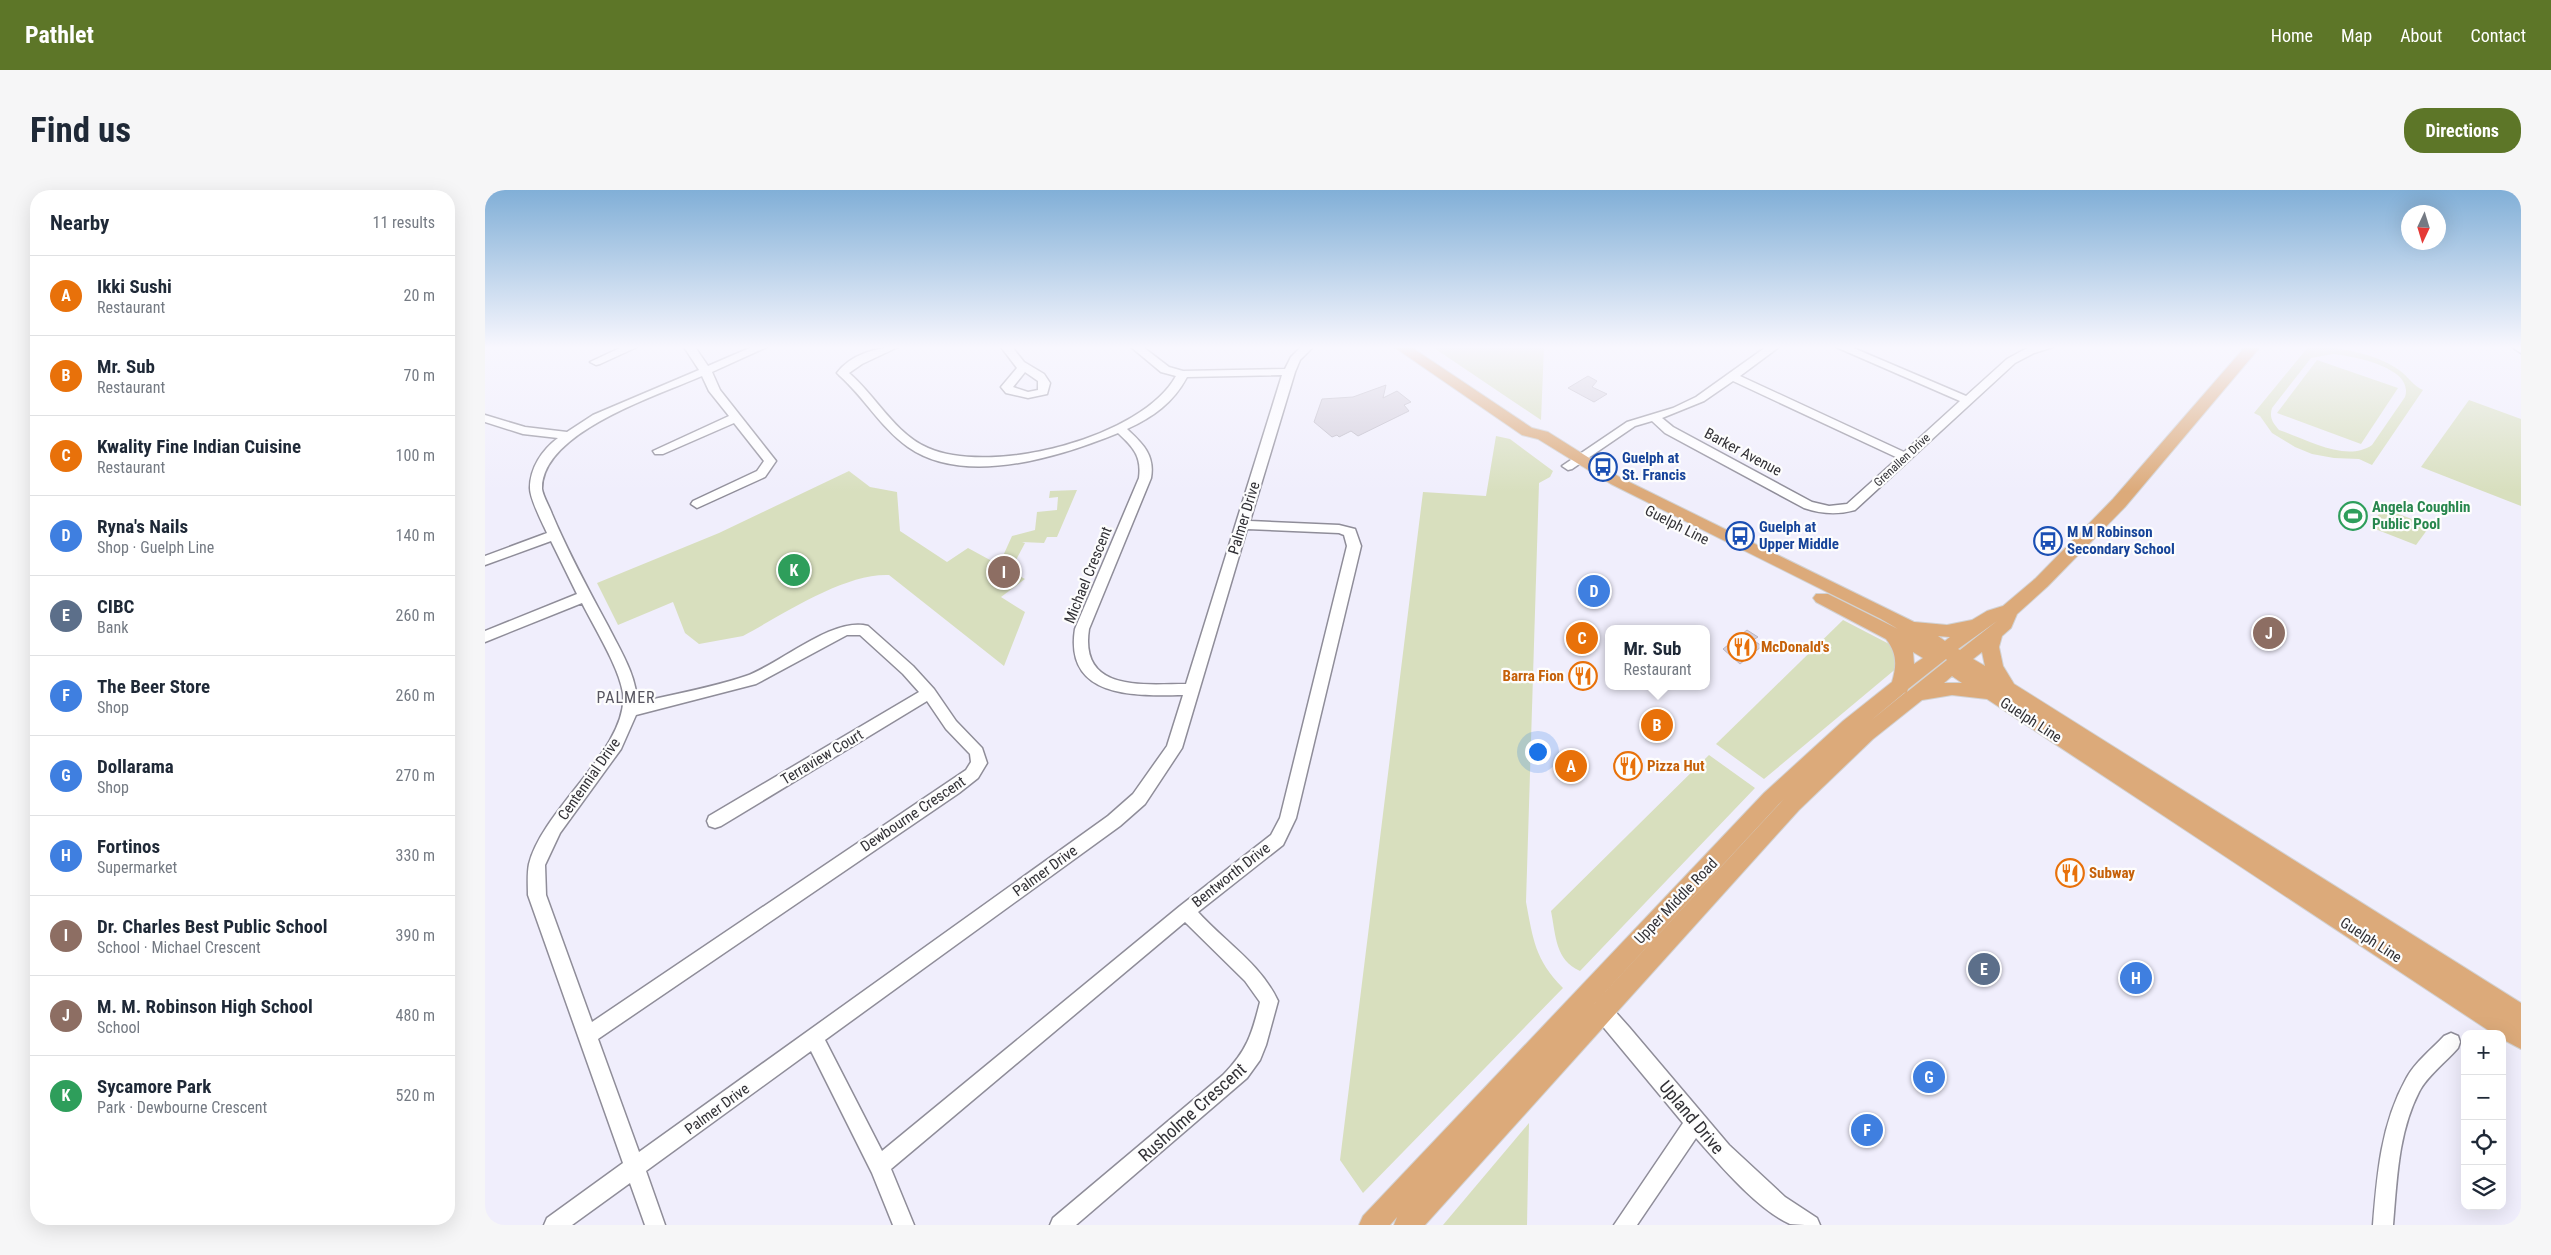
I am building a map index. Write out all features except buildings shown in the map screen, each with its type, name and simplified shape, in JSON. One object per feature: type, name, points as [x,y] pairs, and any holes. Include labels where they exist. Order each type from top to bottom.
[{"type":"main road","name":"Guelph Line","points":[[1473,395],[1527,432],[1530,440],[1735,541],[1901,630],[1948,658],[2402,950],[2521,1038]]},
{"type":"main road","name":"Upper Middle Road","points":[[1371,1225],[1793,804],[1866,734],[1907,691],[1948,658],[1976,626],[1993,615],[2009,611],[2073,552],[2116,507],[2212,395]]},
{"type":"main road","name":"Guelph Line","points":[[1574,463],[1606,489],[1703,538],[1901,630]]},
{"type":"main road","points":[[1703,538],[1735,541]]},
{"type":"main road","name":"Upper Middle Road","points":[[1948,658],[1994,633],[2005,624],[2009,611]]},
{"type":"main road","points":[[1976,626],[1947,631],[1901,630],[1903,649],[1907,660],[1907,691],[1952,688],[2001,692],[1989,651],[1994,633]]},
{"type":"main road","name":"Guelph Line","points":[[2402,950],[2521,1016]]},
{"type":"main road","name":"Upper Middle Road","points":[[1407,1225],[1595,1003]]},
{"type":"street","name":"Centennial Drive","points":[[646,395],[610,411],[567,436],[545,458],[536,478],[536,490],[554,535],[618,660],[630,692],[630,711],[616,744],[553,830],[537,865],[537,895],[655,1225]]},
{"type":"street","points":[[697,504],[761,474],[767,468],[770,460],[719,395]]},
{"type":"street","points":[[867,395],[907,441],[938,456],[986,462],[1018,461],[1052,453],[1120,429],[1149,414],[1171,395]]},
{"type":"street","name":"Palmer Drive","points":[[555,1225],[1114,820],[1139,799],[1174,748],[1282,395]]},
{"type":"street","points":[[1574,463],[1631,424],[1691,404],[1705,395]]},
{"type":"street","points":[[1772,395],[1905,457]]},
{"type":"street","points":[[1956,395],[1967,400]]},
{"type":"street","name":"Grenallen Drive","points":[[1822,511],[1851,507],[1972,395]]},
{"type":"street","name":"Barker Avenue","points":[[1651,416],[1669,430],[1822,511]]},
{"type":"street","points":[[659,451],[737,417]]},
{"type":"street","points":[[485,418],[523,430],[567,436]]},
{"type":"street","name":"Michael Crescent","points":[[1120,429],[1145,454],[1148,465],[1145,478],[1082,629],[1079,642],[1081,651],[1091,670],[1107,684],[1138,688],[1192,689]]},
{"type":"street","name":"Bentworth Drive","points":[[879,1166],[1186,911],[1277,840],[1288,818],[1354,546],[1350,532],[1339,529],[1241,525]]},
{"type":"street","points":[[485,561],[554,535]]},
{"type":"street","points":[[485,636],[585,596]]},
{"type":"street","name":"Dewbourne Crescent","points":[[588,1035],[972,774],[979,763],[977,752],[951,724],[929,693],[908,670],[863,630],[845,630],[751,680],[630,711]]},
{"type":"street","name":"Terraview Court","points":[[715,821],[929,693]]},
{"type":"street","name":"Rusholme Crescent","points":[[1060,1225],[1230,1082],[1246,1066],[1257,1050],[1269,1001],[1265,992],[1247,968],[1216,943],[1186,911]]},
{"type":"street","name":"Upland Drive","points":[[1595,1003],[1729,1160],[1783,1210],[1811,1225]]},
{"type":"street","points":[[814,1037],[879,1166],[903,1225]]},
{"type":"street","points":[[2383,1225],[2386,1185],[2395,1127],[2413,1084],[2451,1042]]},
{"type":"street","points":[[1624,1225],[1696,1121]]},
{"type":"green space","points":[[1504,395],[1542,395],[1541,420]]},
{"type":"green space","points":[[2268,395],[2282,395],[2272,408],[2271,415],[2279,430],[2326,448],[2350,452],[2362,450],[2372,445],[2405,395],[2419,395],[2372,465],[2359,459],[2334,458],[2312,454],[2295,447],[2272,433],[2260,416],[2254,413]]},
{"type":"green space","points":[[2290,395],[2393,395],[2361,444],[2277,413]]},
{"type":"green space","points":[[2469,400],[2521,419],[2521,506],[2421,467]]},
{"type":"green space","points":[[1496,436],[1510,439],[1553,471],[1550,477],[1539,483],[1526,902],[1533,938],[1541,958],[1546,968],[1563,988],[1363,1193],[1340,1160],[1423,492],[1486,496]]},
{"type":"green space","points":[[849,471],[870,487],[897,492],[900,531],[947,562],[968,548],[1025,579],[1001,597],[1025,612],[1004,666],[889,575],[871,576],[833,588],[794,607],[743,636],[699,644],[685,633],[673,602],[618,625],[597,583],[719,533]]},
{"type":"green space","points":[[1077,490],[1057,537],[1047,537],[1044,543],[1022,542],[1025,543],[1016,560],[1003,556],[1012,536],[1035,530],[1037,512],[1057,510],[1058,497],[1049,498],[1050,491]]},
{"type":"green space","points":[[2383,508],[2430,526],[2416,545],[2370,527]]},
{"type":"green space","points":[[1843,620],[1893,646],[1898,667],[1764,779],[1716,744]]},
{"type":"green space","points":[[1709,755],[1755,788],[1580,971],[1572,966],[1561,954],[1551,911]]},
{"type":"green space","points":[[1529,1123],[1527,1225],[1443,1225]]},
{"type":"place","name":"Guelph at St. Francis","points":[[1603,467]]},
{"type":"place","name":"Angela Coughlin Public Pool","points":[[2353,516]]},
{"type":"place","name":"Guelph at Upper Middle","points":[[1740,536]]},
{"type":"place","name":"M M Robinson Secondary School","points":[[2048,541]]},
{"type":"place","name":"Sycamore Park","points":[[794,570]]},
{"type":"place","name":"Dr. Charles Best Public School","points":[[1004,572]]},
{"type":"place","name":"Ryna's Nails","points":[[1594,591]]},
{"type":"place","name":"M. M. Robinson High School","points":[[2269,633]]},
{"type":"place","name":"Kwality Fine Indian Cuisine","points":[[1582,638]]},
{"type":"place","name":"McDonald's","points":[[1742,647]]},
{"type":"place","name":"Barra Fion","points":[[1583,676]]},
{"type":"place","name":"Mr. Sub","points":[[1657,725]]},
{"type":"place","name":"Ikki Sushi","points":[[1571,766]]},
{"type":"place","name":"Pizza Hut","points":[[1628,766]]},
{"type":"place","name":"Subway","points":[[2070,873]]},
{"type":"place","name":"CIBC","points":[[1984,969]]},
{"type":"place","name":"Fortinos","points":[[2136,978]]},
{"type":"place","name":"Dollarama","points":[[1929,1077]]},
{"type":"place","name":"The Beer Store","points":[[1867,1130]]},
{"type":"district","name":"PALMER","points":[[626,697]]}]
